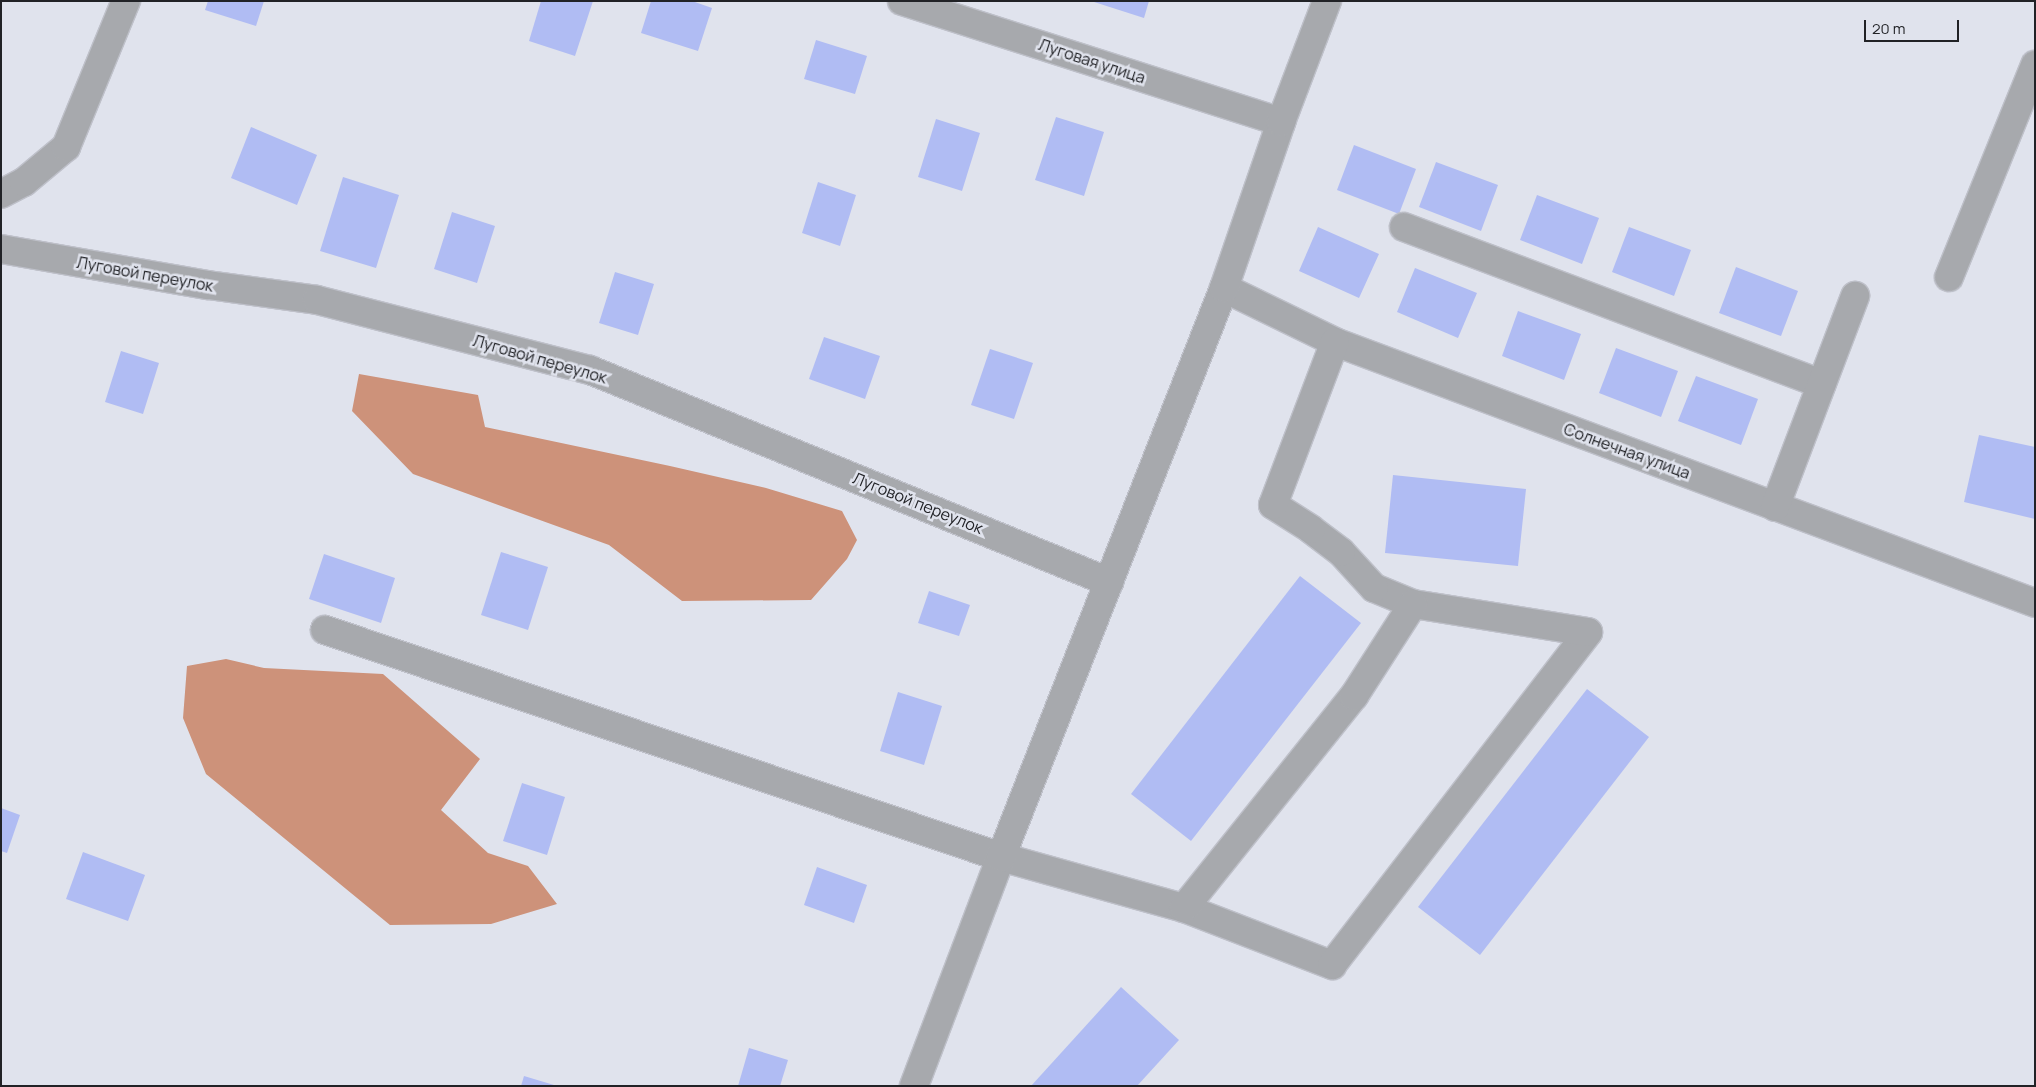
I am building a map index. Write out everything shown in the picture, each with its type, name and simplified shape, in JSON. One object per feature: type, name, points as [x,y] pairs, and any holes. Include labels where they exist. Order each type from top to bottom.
[{"type":"street","points":[[1,194],[24,182],[66,147],[126,1]]},
{"type":"street","name":"Луговая улица","points":[[902,1],[1281,122]]},
{"type":"street","points":[[914,1086],[1001,857],[1224,288],[1281,122],[1327,1]]},
{"type":"street","points":[[1949,277],[2035,65]]},
{"type":"street","points":[[1404,227],[1821,384]]},
{"type":"street","name":"Луговой переулок","points":[[1,249],[208,285],[317,300],[590,370],[1109,582]]},
{"type":"street","name":"Солнечная улица","points":[[1224,288],[1335,342],[2035,603]]},
{"type":"street","points":[[1775,507],[1855,296]]},
{"type":"street","points":[[325,630],[1001,857],[1184,908],[1332,965],[1588,632],[1412,604],[1374,588],[1341,552],[1311,529],[1273,505],[1335,342]]},
{"type":"street","points":[[1184,908],[1354,696],[1412,604]]},
{"type":"shaded area","points":[[359,374],[478,395],[485,427],[766,488],[842,511],[857,540],[847,559],[811,600],[682,601],[609,545],[413,474],[352,411]]},
{"type":"shaded area","points":[[226,659],[264,668],[383,674],[480,759],[441,810],[488,853],[528,866],[557,904],[491,924],[390,925],[206,774],[183,718],[187,666]]},
{"type":"building","points":[[208,1],[264,1],[256,26],[205,10]]},
{"type":"building","points":[[541,1],[593,1],[575,56],[529,41]]},
{"type":"building","points":[[651,1],[692,1],[712,8],[698,51],[641,33]]},
{"type":"building","points":[[1091,1],[1149,1],[1144,18]]},
{"type":"building","points":[[816,40],[867,56],[855,94],[804,79]]},
{"type":"building","points":[[1056,117],[1104,132],[1084,196],[1035,180]]},
{"type":"building","points":[[936,119],[980,133],[962,191],[918,177]]},
{"type":"building","points":[[251,127],[317,155],[297,205],[231,178]]},
{"type":"building","points":[[1354,145],[1416,169],[1399,214],[1337,190]]},
{"type":"building","points":[[1436,162],[1498,185],[1481,231],[1419,207]]},
{"type":"building","points":[[343,177],[399,195],[376,268],[320,251]]},
{"type":"building","points":[[818,182],[856,195],[840,246],[802,233]]},
{"type":"building","points":[[1537,195],[1599,218],[1582,264],[1520,240]]},
{"type":"building","points":[[452,212],[495,226],[477,283],[434,269]]},
{"type":"building","points":[[1318,227],[1379,254],[1359,298],[1299,271]]},
{"type":"building","points":[[1629,227],[1691,250],[1674,296],[1612,272]]},
{"type":"building","points":[[1736,267],[1798,291],[1781,336],[1719,313]]},
{"type":"building","points":[[1415,268],[1477,293],[1458,338],[1397,312]]},
{"type":"building","points":[[615,272],[654,284],[638,335],[599,323]]},
{"type":"building","points":[[1518,311],[1581,334],[1564,380],[1502,356]]},
{"type":"building","points":[[824,337],[880,356],[865,399],[809,379]]},
{"type":"building","points":[[1616,348],[1678,371],[1661,417],[1599,393]]},
{"type":"building","points":[[990,349],[1033,363],[1014,419],[971,405]]},
{"type":"building","points":[[121,351],[159,363],[143,414],[105,402]]},
{"type":"building","points":[[1696,376],[1758,399],[1741,445],[1678,421]]},
{"type":"building","points":[[1979,435],[2035,447],[2035,519],[1964,502]]},
{"type":"building","points":[[1393,475],[1526,489],[1518,566],[1385,553]]},
{"type":"building","points":[[501,552],[548,567],[528,630],[481,615]]},
{"type":"building","points":[[324,554],[395,578],[381,623],[309,599]]},
{"type":"building","points":[[1300,576],[1361,623],[1191,841],[1131,794]]},
{"type":"building","points":[[929,591],[970,605],[959,636],[918,623]]},
{"type":"building","points":[[1587,689],[1649,737],[1480,955],[1418,907]]},
{"type":"building","points":[[898,692],[942,706],[924,765],[880,751]]},
{"type":"building","points":[[522,783],[565,797],[547,855],[503,841]]},
{"type":"building","points":[[1,808],[20,815],[7,853],[1,851]]},
{"type":"building","points":[[83,852],[145,875],[128,921],[66,899]]},
{"type":"building","points":[[817,867],[867,885],[854,923],[804,905]]},
{"type":"building","points":[[1121,987],[1179,1040],[1137,1086],[1031,1086]]},
{"type":"building","points":[[749,1048],[788,1060],[780,1086],[738,1086]]},
{"type":"building","points":[[524,1076],[554,1085],[554,1086],[521,1086]]}]
